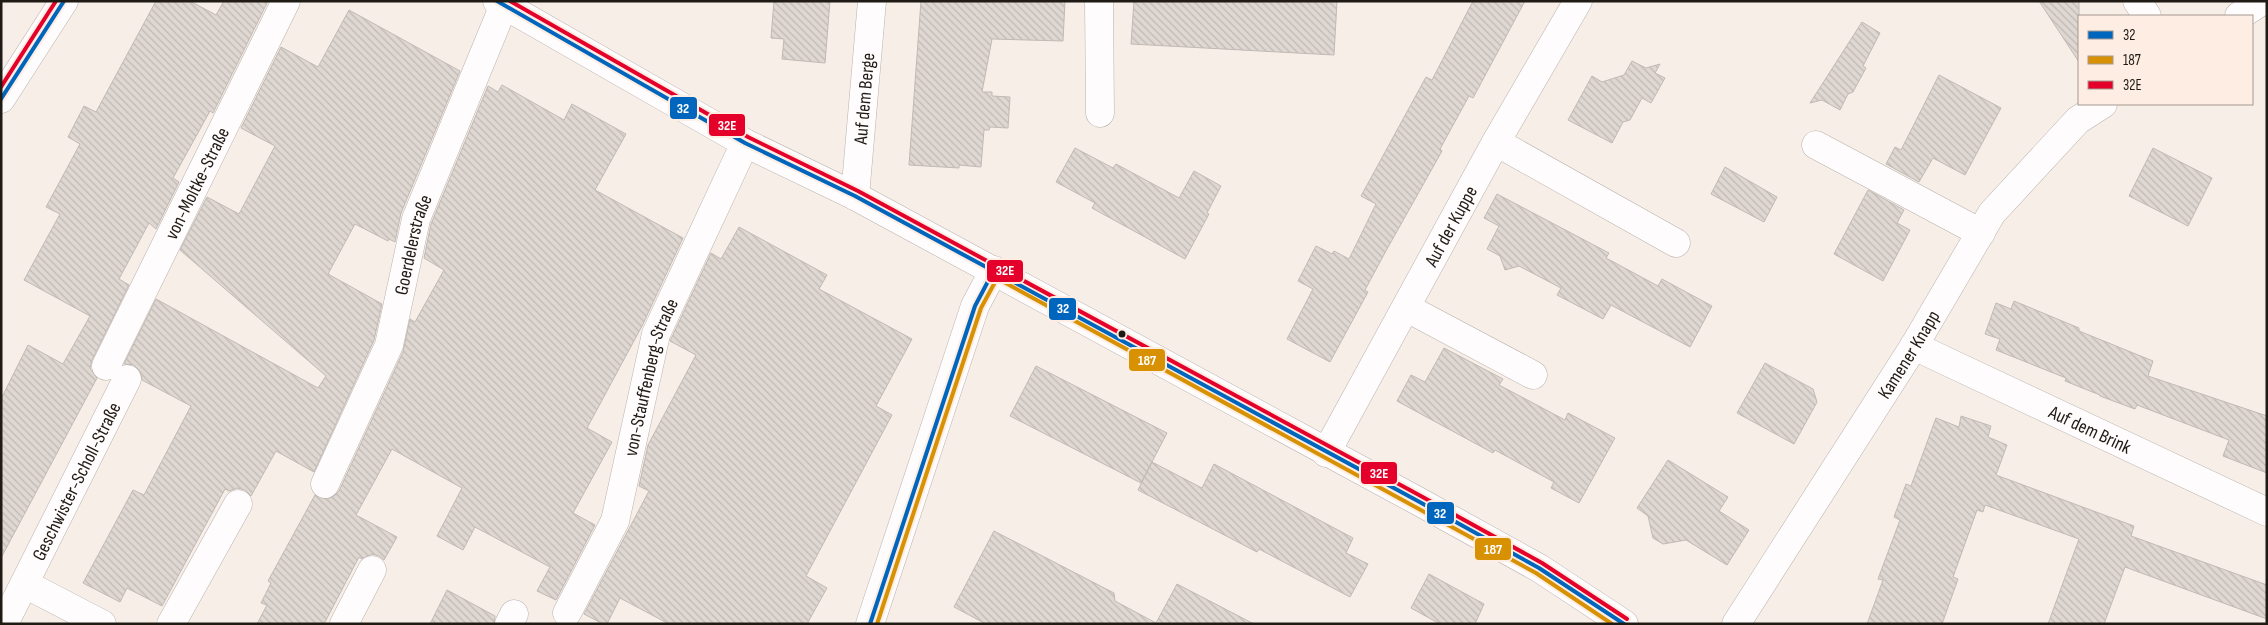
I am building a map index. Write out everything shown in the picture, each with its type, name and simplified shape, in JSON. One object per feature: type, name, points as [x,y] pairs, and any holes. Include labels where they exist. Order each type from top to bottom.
[{"type":"street","points":[[1,99],[64,1]]},
{"type":"street","name":"von-Moltke-Straße","points":[[116,372],[286,1]]},
{"type":"street","name":"Auf dem Berge","points":[[855,196],[872,1]]},
{"type":"street","points":[[1099,1],[1100,113]]},
{"type":"street","name":"Auf der Kuppe","points":[[1326,453],[1407,308],[1496,142],[1578,1]]},
{"type":"street","points":[[2137,1],[2146,15]]},
{"type":"street","points":[[2241,15],[2262,1]]},
{"type":"street","points":[[500,3],[745,143],[855,196],[994,270],[1539,568],[1624,624]]},
{"type":"street","name":"Goerdelerstraße","points":[[325,484],[389,345],[416,220],[500,3]]},
{"type":"street","name":"Kamener Knapp","points":[[1736,624],[1914,346],[1992,214],[2078,120],[2101,105]]},
{"type":"street","points":[[1496,142],[1676,243]]},
{"type":"street","name":"von-Stauffenberg-Straße","points":[[567,613],[615,521],[656,334],[745,143]]},
{"type":"street","points":[[1816,145],[1981,233]]},
{"type":"street","points":[[870,624],[975,306],[994,270]]},
{"type":"street","points":[[1407,308],[1533,375]]},
{"type":"street","name":"Auf dem Brink","points":[[1914,346],[2267,512]]},
{"type":"street","name":"Geschwister-Scholl-Straße","points":[[4,624],[25,584],[116,372]]},
{"type":"street","points":[[171,624],[238,504]]},
{"type":"street","points":[[344,624],[372,570]]},
{"type":"street","points":[[25,584],[102,624]]},
{"type":"building","points":[[156,1],[190,1],[216,15],[224,1],[268,1],[213,113],[210,111],[173,178],[179,182],[156,229],[149,223],[119,279],[129,285],[92,360],[90,368],[97,378],[1,558],[1,399],[28,345],[63,364],[90,316],[24,280],[60,214],[46,207],[80,144],[68,137],[84,106],[96,112]]},
{"type":"building","points":[[774,1],[830,1],[825,63],[782,59],[784,39],[771,38]]},
{"type":"building","points":[[921,1],[1065,1],[1063,41],[992,39],[982,92],[992,92],[992,96],[1010,97],[1008,128],[990,127],[989,130],[984,130],[981,167],[959,165],[959,168],[909,165]]},
{"type":"building","points":[[1134,1],[1337,1],[1334,55],[1131,44]]},
{"type":"building","points":[[1473,1],[1525,1],[1473,98],[1469,96],[1440,149],[1442,151],[1365,290],[1368,292],[1330,362],[1287,339],[1313,289],[1298,281],[1316,246],[1332,254],[1334,251],[1349,259],[1376,204],[1361,196],[1426,77],[1432,80]]},
{"type":"building","points":[[2039,1],[2079,1],[2078,60]]},
{"type":"building","points":[[349,10],[460,71],[401,213],[395,242],[389,239],[388,241],[355,224],[328,274],[382,304],[374,340],[314,472],[276,451],[251,496],[245,490],[237,488],[229,491],[225,489],[162,606],[127,588],[120,602],[83,583],[133,490],[144,495],[191,406],[142,380],[140,371],[134,365],[124,364],[156,299],[318,388],[326,376],[180,250],[207,197],[239,214],[275,146],[241,128],[281,47],[318,67]]},
{"type":"building","points":[[1862,22],[1880,33],[1863,66],[1866,68],[1853,92],[1848,94],[1840,110],[1822,100],[1810,103]]},
{"type":"building","points":[[1632,61],[1646,68],[1660,64],[1655,73],[1665,78],[1651,103],[1642,98],[1630,120],[1623,122],[1612,143],[1568,120],[1592,76],[1602,82],[1624,75]]},
{"type":"building","points":[[1939,75],[2001,108],[1965,175],[1933,158],[1919,182],[1886,164],[1895,147],[1901,150]]},
{"type":"building","points":[[502,85],[564,120],[572,104],[626,134],[595,190],[683,238],[642,326],[587,428],[612,442],[573,513],[595,525],[556,600],[537,591],[550,567],[475,527],[463,550],[437,536],[462,488],[392,449],[356,515],[397,537],[384,560],[372,554],[362,559],[359,557],[324,624],[257,624],[267,605],[261,603],[271,583],[268,581],[315,495],[327,499],[339,491],[403,352],[410,319],[415,322],[444,270],[424,258],[431,224],[488,86],[498,92]]},
{"type":"building","points":[[1075,148],[1113,168],[1116,164],[1179,198],[1194,171],[1221,186],[1207,213],[1209,214],[1185,259],[1092,208],[1095,203],[1056,182]]},
{"type":"building","points":[[2153,148],[2212,178],[2188,226],[2129,196]]},
{"type":"building","points":[[1725,167],[1777,197],[1764,222],[1711,194]]},
{"type":"building","points":[[1868,190],[1904,210],[1897,223],[1910,230],[1883,281],[1834,254]]},
{"type":"building","points":[[1497,194],[1609,253],[1606,258],[1658,286],[1662,279],[1712,306],[1690,347],[1611,305],[1603,319],[1557,295],[1561,288],[1519,266],[1505,270],[1500,256],[1487,249],[1499,226],[1484,218]]},
{"type":"building","points":[[739,227],[827,275],[819,289],[912,339],[876,406],[892,415],[806,576],[827,588],[807,624],[669,624],[620,598],[607,624],[603,624],[584,614],[649,491],[639,486],[648,445],[696,355],[670,341],[711,253],[721,259]]},
{"type":"building","points":[[2014,301],[2079,328],[2079,331],[2153,361],[2148,376],[2267,416],[2267,473],[2223,456],[2229,440],[2137,405],[2135,409],[2100,396],[2065,381],[2066,378],[1996,350],[2000,339],[1985,334],[1996,303],[2011,309]]},
{"type":"building","points":[[1444,348],[1503,379],[1499,385],[1565,420],[1568,413],[1615,438],[1579,503],[1551,488],[1554,482],[1495,450],[1493,453],[1397,401],[1411,375],[1425,382]]},
{"type":"building","points":[[1765,363],[1813,389],[1817,402],[1794,444],[1737,413]]},
{"type":"building","points":[[1036,366],[1167,433],[1141,483],[1010,416]]},
{"type":"building","points":[[1961,416],[1991,426],[1988,437],[2007,445],[1996,475],[2134,526],[2131,536],[2267,585],[2267,619],[2125,567],[2104,624],[2048,624],[2079,539],[1985,505],[1983,512],[1977,510],[1953,577],[1958,579],[1942,624],[1867,624],[1883,580],[1878,579],[1900,520],[1894,517],[1906,484],[1911,486],[1936,418],[1959,427]]},
{"type":"building","points":[[1668,460],[1728,497],[1719,511],[1749,530],[1727,565],[1686,540],[1663,544],[1653,538],[1648,516],[1637,508]]},
{"type":"building","points":[[1152,462],[1202,488],[1214,464],[1353,538],[1346,553],[1368,564],[1350,597],[1259,549],[1257,552],[1138,490]]},
{"type":"building","points":[[994,531],[1114,593],[1115,601],[1156,623],[1177,584],[1254,624],[986,624],[954,607]]},
{"type":"building","points":[[1429,574],[1484,604],[1475,624],[1440,624],[1411,608]]},
{"type":"building","points":[[447,590],[495,616],[494,624],[430,624]]},
{"type":"transit line","name":"32E","points":[[1,87],[56,1]]},
{"type":"transit line","name":"32","points":[[1,99],[64,1]]},
{"type":"transit line","name":"32","points":[[497,1],[745,143],[855,196],[1416,500],[1539,568],[1624,624]]},
{"type":"transit line","name":"32E","points":[[510,1],[748,137],[858,191],[1542,563],[1627,619]]},
{"type":"transit line","name":"32","points":[[870,624],[975,306],[994,270]]},
{"type":"transit line","name":"187","points":[[877,624],[981,308],[1000,273]]},
{"type":"transit line","name":"187","points":[[991,275],[1536,573],[1612,624]]}]
